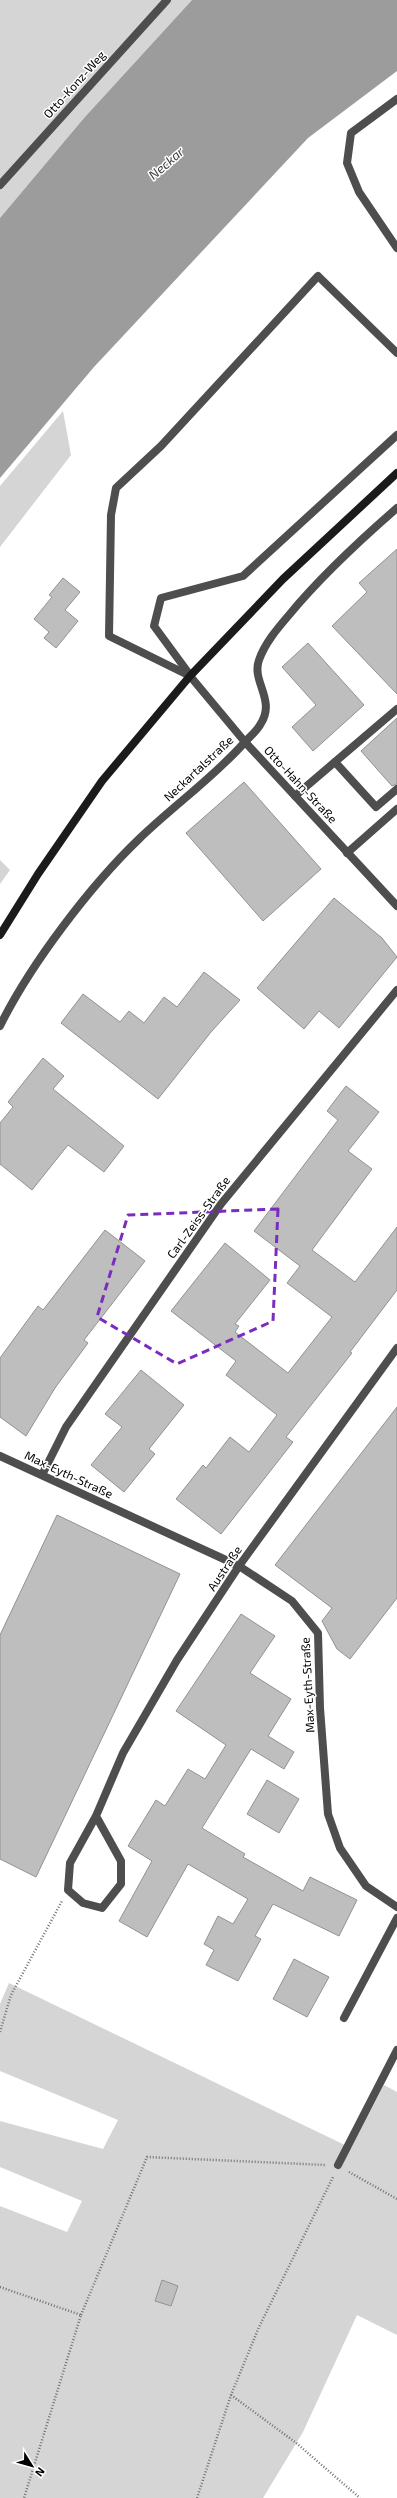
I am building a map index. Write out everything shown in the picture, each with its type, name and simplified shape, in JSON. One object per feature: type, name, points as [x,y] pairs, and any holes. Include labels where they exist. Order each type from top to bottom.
[{"type":"main road","points":[[0,935],[38,874],[102,781],[190,676],[283,579],[397,473]]},
{"type":"street","name":"Otto-Konz-Weg","points":[[0,185],[167,0]]},
{"type":"street","points":[[397,99],[351,133],[347,162],[359,192],[397,248]]},
{"type":"street","points":[[190,676],[109,636],[112,515],[116,488],[161,446],[318,276],[397,353]]},
{"type":"street","name":"Otto-Hahn-Straße","points":[[397,434],[243,576],[161,598],[154,626],[190,676],[245,742],[397,906]]},
{"type":"street","name":"Neckartalstraße","points":[[0,1026],[44,955],[89,893],[138,839],[229,760],[260,726],[265,716],[265,697],[258,674],[258,663],[264,647],[312,588],[338,560],[397,508]]},
{"type":"street","points":[[295,796],[397,709]]},
{"type":"street","points":[[335,762],[376,807],[397,789]]},
{"type":"street","points":[[347,853],[397,809]]},
{"type":"street","name":"Carl-Zeiss-Straße","points":[[42,1475],[66,1426],[221,1204],[397,990]]},
{"type":"street","name":"Austraße","points":[[68,1890],[70,1863],[96,1816],[126,1746],[177,1660],[239,1566],[397,1348]]},
{"type":"street","name":"Max-Eyth-Straße","points":[[0,1456],[239,1566],[292,1602],[318,1633],[320,1708],[328,1814],[340,1848],[366,1886],[397,1907]]},
{"type":"street","points":[[68,1890],[82,1903],[102,1908],[121,1884],[121,1861],[96,1816]]},
{"type":"street","points":[[344,2018],[397,1918]]},
{"type":"street","points":[[338,2165],[397,2050]]},
{"type":"path","points":[[0,2032],[11,1995],[68,1890]]},
{"type":"path","points":[[24,2498],[81,2315],[147,2157],[338,2165],[397,2199]]},
{"type":"path","points":[[197,2498],[231,2395],[259,2327],[338,2165]]},
{"type":"path","points":[[0,2287],[81,2315]]},
{"type":"path","points":[[231,2395],[295,2442],[360,2498]]},
{"type":"highlighted area","points":[[278,1209],[273,1321],[177,1364],[97,1317],[128,1215]]},
{"type":"shaded area","points":[[0,0],[192,0],[84,118],[0,218]]},
{"type":"shaded area","points":[[63,411],[71,455],[0,547],[0,486]]},
{"type":"shaded area","points":[[0,860],[10,870],[0,884]]},
{"type":"shaded area","points":[[9,1983],[351,2148],[384,2085],[397,2092],[397,2335],[357,2315],[303,2432],[263,2498],[0,2498],[0,2206],[67,2232],[82,2201],[0,2167],[0,2121],[103,2149],[118,2120],[0,2071],[0,2004]]},
{"type":"water","name":"Neckar","points":[[192,0],[397,0],[397,71],[308,138],[94,367],[0,478],[0,218],[84,118]]},
{"type":"building","points":[[397,549],[397,694],[332,626],[367,592],[359,583]]},
{"type":"building","points":[[63,578],[80,592],[65,610],[78,621],[56,648],[44,638],[49,632],[34,619],[52,597],[49,595]]},
{"type":"building","points":[[308,643],[364,705],[313,751],[292,727],[316,705],[282,667]]},
{"type":"building","points":[[397,718],[397,784],[392,786],[361,751]]},
{"type":"building","points":[[244,782],[321,869],[263,921],[186,833]]},
{"type":"building","points":[[334,898],[382,938],[397,957],[339,1028],[319,1011],[304,1029],[257,988]]},
{"type":"building","points":[[204,972],[240,1000],[211,1032],[158,1099],[61,1023],[83,994],[120,1022],[129,1011],[144,1023],[164,997],[177,1007]]},
{"type":"building","points":[[43,1058],[64,1076],[53,1089],[124,1146],[104,1172],[68,1145],[32,1190],[0,1164],[0,1123],[13,1107],[8,1102]]},
{"type":"building","points":[[346,1086],[379,1112],[348,1151],[372,1169],[312,1250],[355,1282],[397,1227],[397,1290],[350,1352],[352,1353],[286,1437],[293,1442],[221,1534],[176,1499],[203,1465],[206,1468],[230,1437],[249,1452],[277,1415],[226,1375],[236,1361],[171,1311],[225,1243],[270,1280],[235,1324],[239,1326],[235,1332],[288,1373],[332,1317],[287,1283],[300,1266],[254,1231],[338,1120],[327,1111]]},
{"type":"building","points":[[105,1230],[145,1261],[84,1340],[88,1343],[55,1388],[26,1436],[0,1417],[0,1358],[38,1306],[43,1310]]},
{"type":"building","points":[[141,1370],[184,1405],[149,1449],[155,1454],[124,1492],[91,1465],[122,1427],[105,1414]]},
{"type":"building","points":[[397,1407],[397,1598],[350,1659],[337,1649],[322,1621],[332,1608],[275,1565]]},
{"type":"building","points":[[57,1515],[180,1574],[36,1877],[0,1859],[0,1635]]},
{"type":"building","points":[[241,1614],[275,1636],[250,1673],[291,1699],[268,1736],[294,1752],[284,1769],[251,1749],[202,1828],[245,1854],[243,1857],[303,1891],[310,1877],[357,1900],[339,1936],[273,1904],[255,1936],[261,1939],[238,1981],[206,1965],[214,1950],[204,1944],[218,1916],[233,1924],[248,1899],[188,1864],[147,1937],[119,1921],[152,1861],[128,1846],[156,1800],[165,1806],[188,1769],[205,1779],[226,1745],[176,1711]]},
{"type":"building","points":[[267,1780],[299,1799],[279,1833],[247,1814]]},
{"type":"building","points":[[294,1959],[329,1977],[307,2017],[273,1999]]},
{"type":"building","points":[[162,2280],[178,2286],[171,2306],[155,2301]]}]
